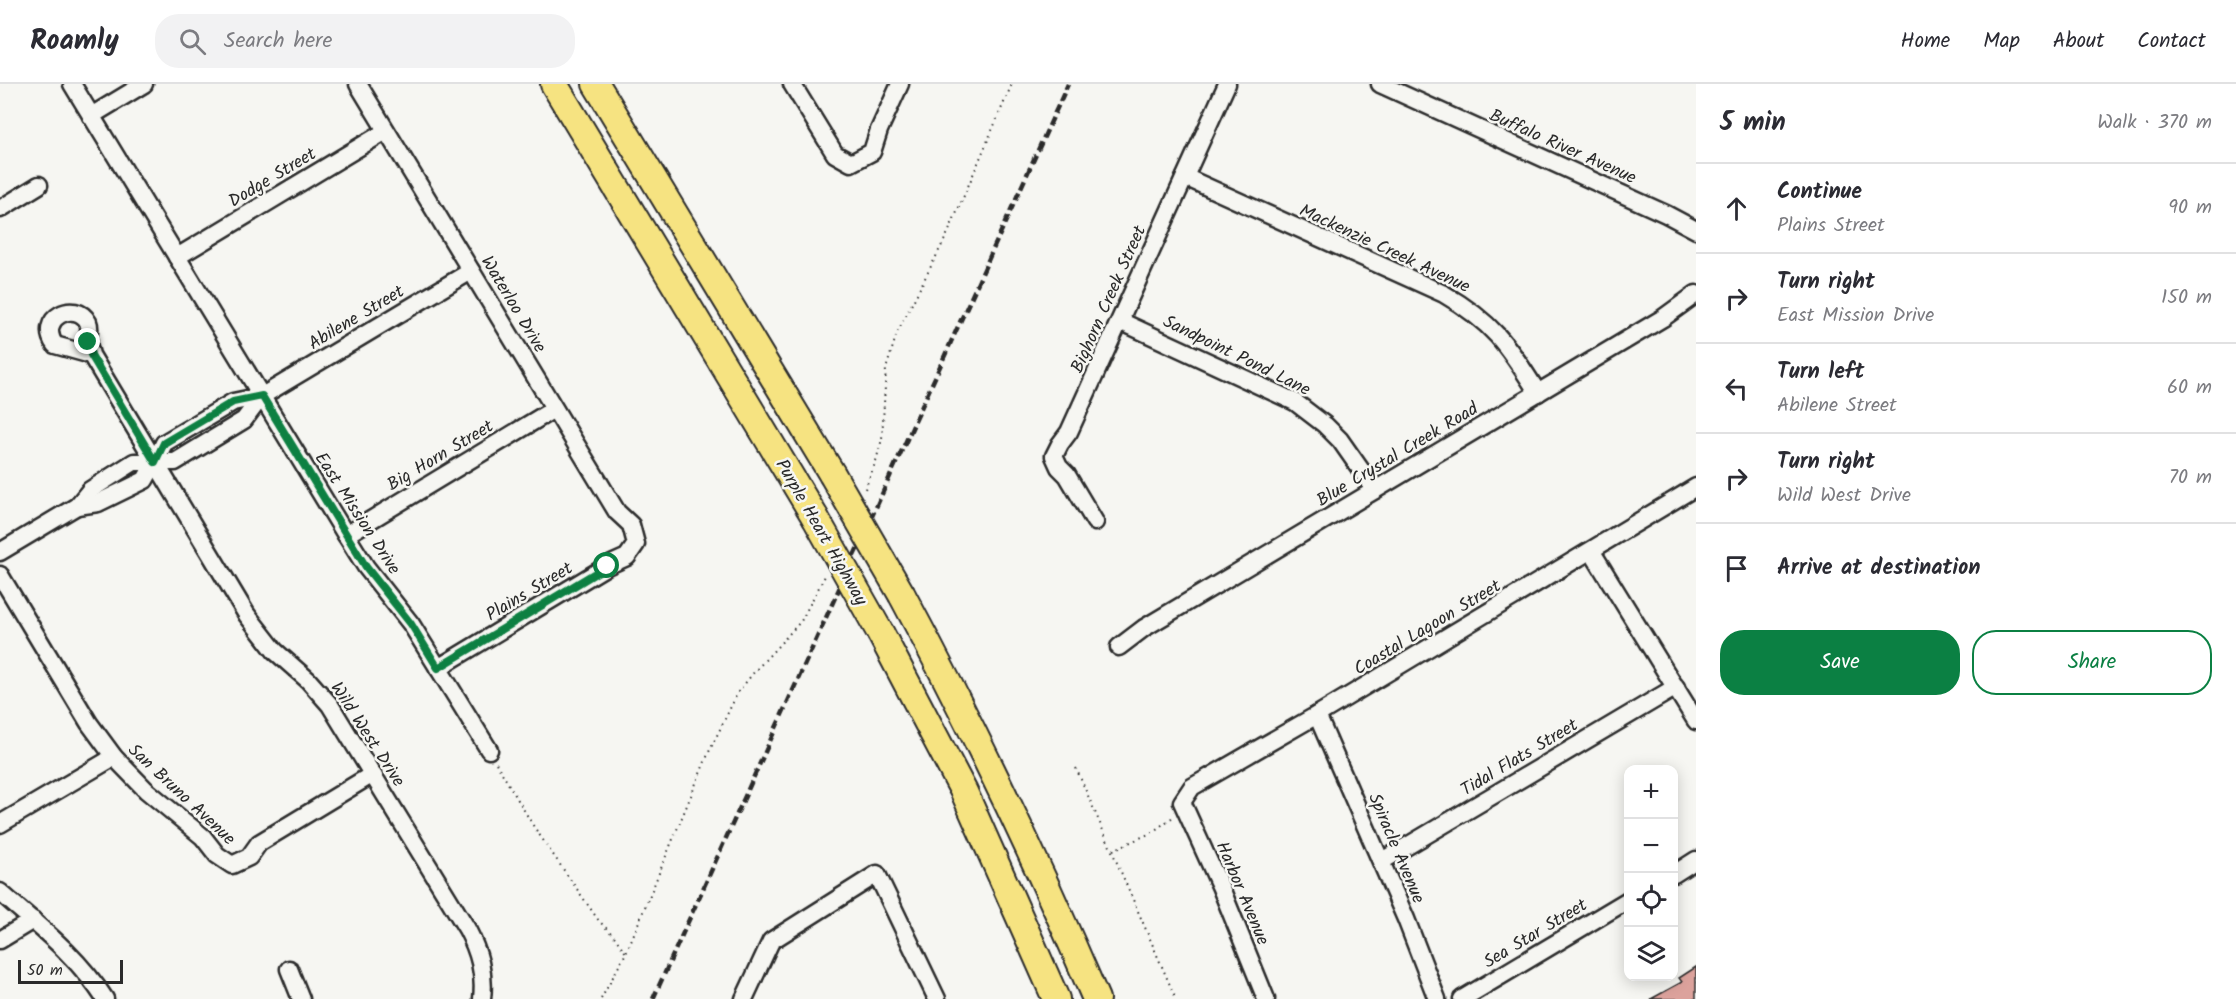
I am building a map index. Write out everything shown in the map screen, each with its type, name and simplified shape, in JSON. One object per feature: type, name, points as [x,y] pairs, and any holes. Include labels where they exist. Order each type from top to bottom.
[{"type":"highway","name":"Purple Heart Highway","points":[[554,84],[815,517],[881,634],[964,792],[1056,999]]},
{"type":"highway","name":"Purple Heart Highway","points":[[596,84],[832,474],[902,595],[990,764],[1049,889],[1096,999]]},
{"type":"street","name":"East Mission Drive","points":[[72,84],[366,567],[411,624],[489,750]]},
{"type":"street","points":[[91,116],[144,84]]},
{"type":"street","name":"Waterloo Drive","points":[[358,84],[617,512],[631,525],[636,544]]},
{"type":"street","points":[[792,84],[835,154],[851,163],[872,152],[879,130],[900,84]]},
{"type":"street","name":"Bighorn Creek Street","points":[[1095,522],[1054,456],[1070,432],[1227,84]]},
{"type":"street","name":"Buffalo River Avenue","points":[[1380,84],[1666,214],[1696,230]]},
{"type":"street","name":"Dodge Street","points":[[177,257],[386,131]]},
{"type":"street","name":"Mackenzie Creek Avenue","points":[[1185,177],[1444,294],[1461,304],[1491,327],[1504,342],[1538,393]]},
{"type":"street","points":[[0,209],[39,185]]},
{"type":"street","name":"Abilene Street","points":[[155,462],[164,443],[233,402],[262,396],[471,271]]},
{"type":"street","name":"Blue Crystal Creek Road","points":[[1119,647],[1144,628],[1663,318],[1696,294]]},
{"type":"street","name":"Sandpoint Pond Lane","points":[[1120,321],[1295,402],[1318,419],[1340,440],[1375,490]]},
{"type":"street","name":"Wild West Drive","points":[[91,355],[248,615],[275,651],[308,680],[330,705],[373,774],[477,948],[483,972],[482,999]]},
{"type":"street","name":"Big Horn Street","points":[[346,535],[554,409]]},
{"type":"street","points":[[0,552],[77,506],[90,490],[134,462],[155,462]]},
{"type":"street","name":"Coastal Lagoon Street","points":[[1182,802],[1192,788],[1592,552],[1696,488]]},
{"type":"street","name":"Plains Street","points":[[438,668],[607,566],[627,557],[636,544]]},
{"type":"street","points":[[1592,552],[1696,721]]},
{"type":"street","name":"San Bruno Avenue","points":[[0,575],[88,723],[114,757],[146,790],[203,837],[217,855],[232,865],[249,857],[259,843],[373,774]]},
{"type":"street","name":"Tidal Flats Street","points":[[1382,861],[1676,687]]},
{"type":"street","name":"Spiracle Avenue","points":[[1317,715],[1382,861],[1437,999]]},
{"type":"street","points":[[0,824],[114,757]]},
{"type":"street","name":"Harbor Avenue","points":[[1182,802],[1221,888],[1266,999]]},
{"type":"street","points":[[1676,873],[1696,860]]},
{"type":"street","points":[[744,999],[771,941],[877,874],[937,999]]},
{"type":"street","points":[[0,892],[81,965],[105,999]]},
{"type":"street","name":"Sea Star Street","points":[[1462,999],[1624,903]]},
{"type":"street","points":[[0,940],[33,920]]},
{"type":"street","points":[[289,969],[301,999]]},
{"type":"path","points":[[489,750],[534,827],[599,921],[626,953]]},
{"type":"path","points":[[1076,768],[1176,999]]},
{"type":"path","points":[[1113,850],[1164,825],[1174,817],[1182,802]]},
{"type":"path","points":[[605,991],[606,999]]},
{"type":"building","points":[[1696,967],[1696,999],[1651,999],[1682,982],[1679,978]]},
{"type":"railway","points":[[653,999],[1068,84]]},
{"type":"route","points":[[88,342],[91,355],[155,462],[164,443],[233,402],[262,396],[366,567],[411,624],[438,668],[607,566]]}]
